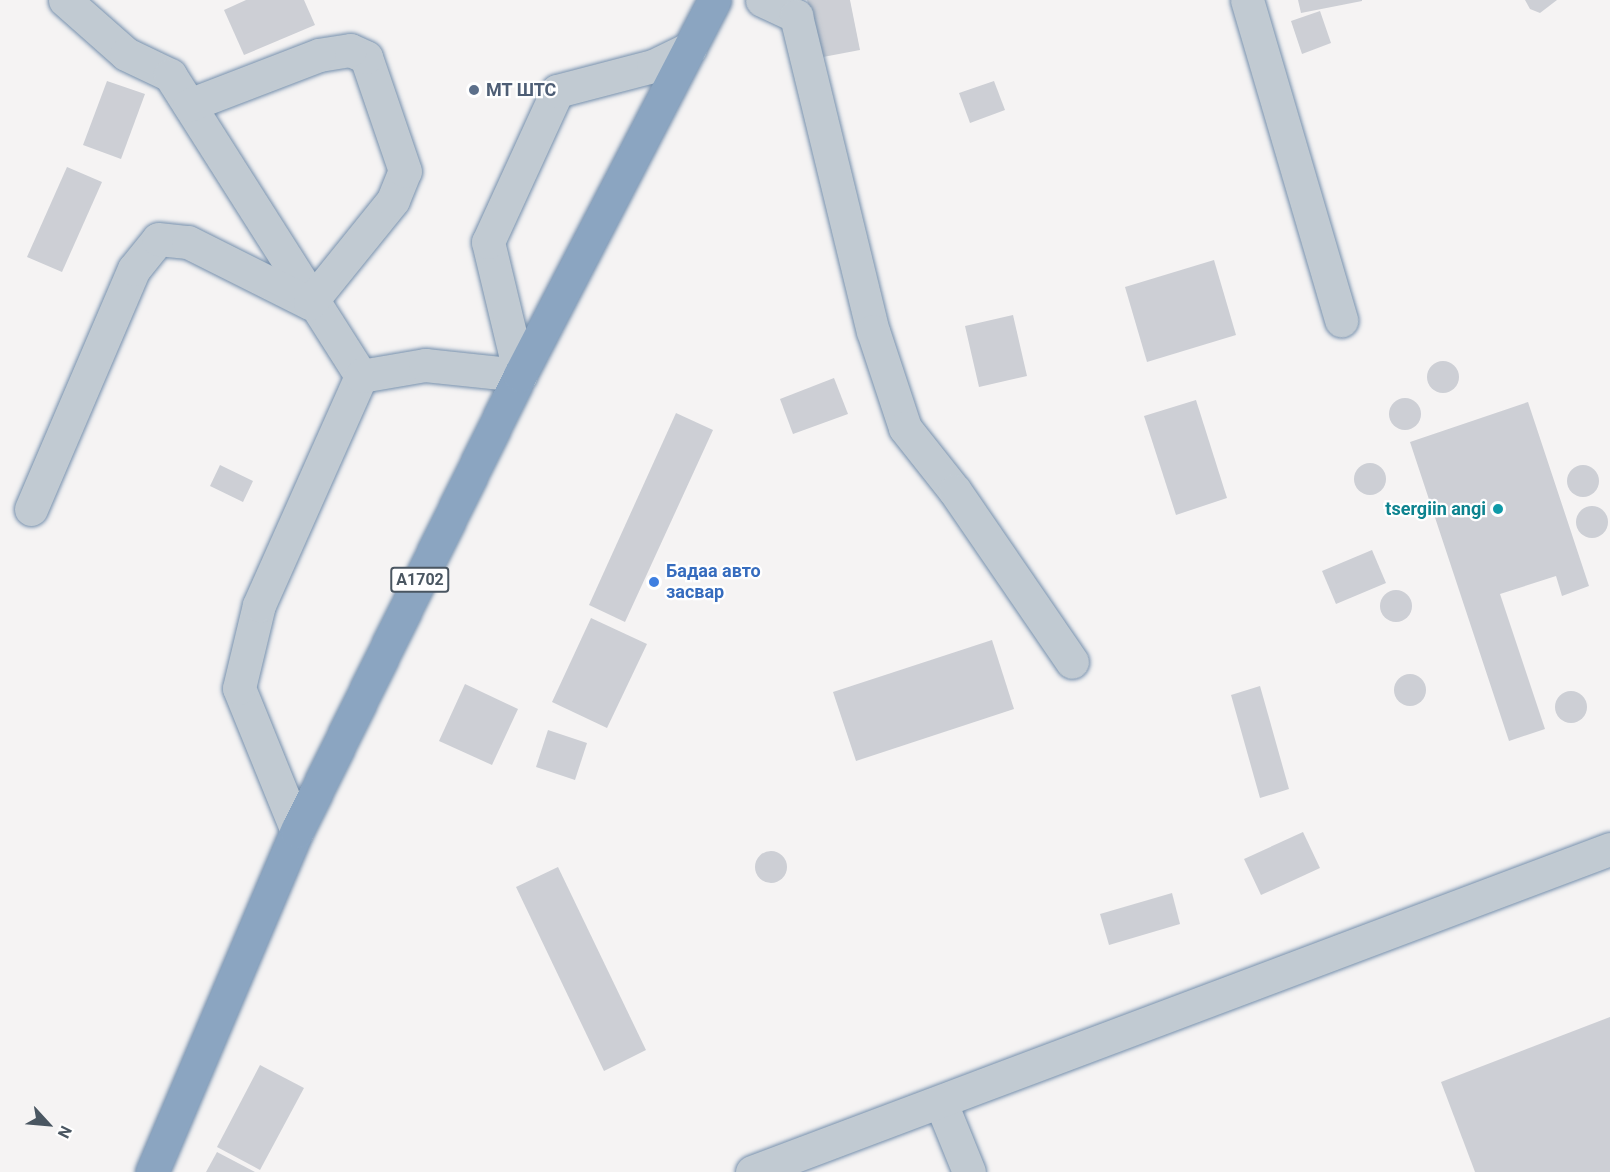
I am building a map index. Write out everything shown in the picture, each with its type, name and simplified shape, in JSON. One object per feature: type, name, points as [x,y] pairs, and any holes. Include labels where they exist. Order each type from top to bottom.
[{"type":"highway","name":"A1702","points":[[152,1172],[297,831],[520,375],[714,0]]},
{"type":"street","points":[[65,0],[126,54],[170,75],[310,303],[361,376]]},
{"type":"street","points":[[762,0],[796,16],[873,331],[905,428],[955,490],[1072,662]]},
{"type":"street","points":[[1247,0],[1341,320]]},
{"type":"street","points":[[361,376],[425,365],[520,375],[488,242],[558,91],[653,66],[690,48]]},
{"type":"street","points":[[189,105],[319,56],[350,50],[366,57],[405,171],[393,200],[310,303]]},
{"type":"street","points":[[32,509],[134,269],[158,239],[206,249],[310,303]]},
{"type":"street","points":[[297,831],[239,688],[259,605],[361,376]]},
{"type":"street","points":[[752,1172],[941,1103],[1610,849]]},
{"type":"street","points":[[941,1103],[969,1172]]},
{"type":"building","points":[[246,0],[304,0],[315,25],[244,55],[224,10]]},
{"type":"building","points":[[807,0],[850,0],[860,50],[823,57]]},
{"type":"building","points":[[1298,0],[1362,0],[1362,1],[1301,13]]},
{"type":"building","points":[[1525,0],[1557,0],[1540,13],[1530,9]]},
{"type":"building","points":[[1320,11],[1331,43],[1302,54],[1291,21]]},
{"type":"building","points":[[107,81],[145,94],[121,159],[83,145]]},
{"type":"building","points":[[994,81],[1005,110],[970,123],[959,93]]},
{"type":"building","points":[[67,167],[102,182],[62,272],[27,257]]},
{"type":"building","points":[[1214,260],[1236,335],[1147,362],[1125,287]]},
{"type":"building","points":[[1013,315],[1027,376],[979,387],[965,326]]},
{"type":"building","points":[[1443,361],[1454,366],[1459,377],[1454,388],[1443,393],[1432,388],[1427,377],[1432,366]]},
{"type":"building","points":[[834,378],[848,414],[793,434],[780,399]]},
{"type":"building","points":[[1405,398],[1416,403],[1421,414],[1416,425],[1405,430],[1394,425],[1389,414],[1394,403]]},
{"type":"building","points":[[1196,400],[1227,498],[1176,515],[1144,416]]},
{"type":"building","name":"tsergiin angi","points":[[1528,402],[1589,586],[1562,596],[1556,576],[1500,594],[1545,729],[1509,741],[1410,442]]},
{"type":"building","points":[[676,413],[713,430],[625,622],[589,605]]},
{"type":"building","points":[[1370,463],[1381,468],[1386,479],[1381,490],[1370,495],[1359,490],[1354,479],[1359,468]]},
{"type":"building","points":[[220,465],[253,481],[243,502],[210,486]]},
{"type":"building","points":[[1583,465],[1594,470],[1599,481],[1594,492],[1583,497],[1572,492],[1567,481],[1572,470]]},
{"type":"building","points":[[1592,506],[1603,511],[1608,522],[1603,533],[1592,538],[1581,533],[1576,522],[1581,511]]},
{"type":"building","points":[[1372,550],[1386,583],[1336,604],[1322,571]]},
{"type":"building","points":[[1396,590],[1407,595],[1412,606],[1407,617],[1396,622],[1385,617],[1380,606],[1385,595]]},
{"type":"building","points":[[591,618],[647,644],[607,728],[552,702]]},
{"type":"building","points":[[992,640],[1014,709],[856,761],[833,692]]},
{"type":"building","points":[[1410,674],[1421,679],[1426,690],[1421,701],[1410,706],[1399,701],[1394,690],[1399,679]]},
{"type":"building","points":[[465,684],[518,709],[492,765],[439,741]]},
{"type":"building","points":[[1260,686],[1289,789],[1260,798],[1231,695]]},
{"type":"building","points":[[1571,691],[1582,696],[1587,707],[1582,718],[1571,723],[1560,718],[1555,707],[1560,696]]},
{"type":"building","points":[[548,730],[587,743],[575,780],[536,767]]},
{"type":"building","points":[[1303,832],[1320,868],[1261,895],[1244,859]]},
{"type":"building","points":[[771,851],[782,856],[787,867],[782,878],[771,883],[760,878],[755,867],[760,856]]},
{"type":"building","points":[[558,867],[646,1050],[604,1071],[516,887]]},
{"type":"building","points":[[1172,893],[1180,924],[1109,945],[1100,914]]},
{"type":"building","points":[[1610,1017],[1610,1172],[1475,1172],[1441,1082]]},
{"type":"building","points":[[260,1065],[304,1088],[260,1170],[217,1147]]},
{"type":"building","points":[[217,1152],[255,1172],[206,1172]]},
{"type":"place","name":"МТ ШТС","points":[[474,90]]},
{"type":"place","name":"tsergiin angi","points":[[1498,509]]},
{"type":"place","name":"Бадаа авто засвар","points":[[654,582]]}]
